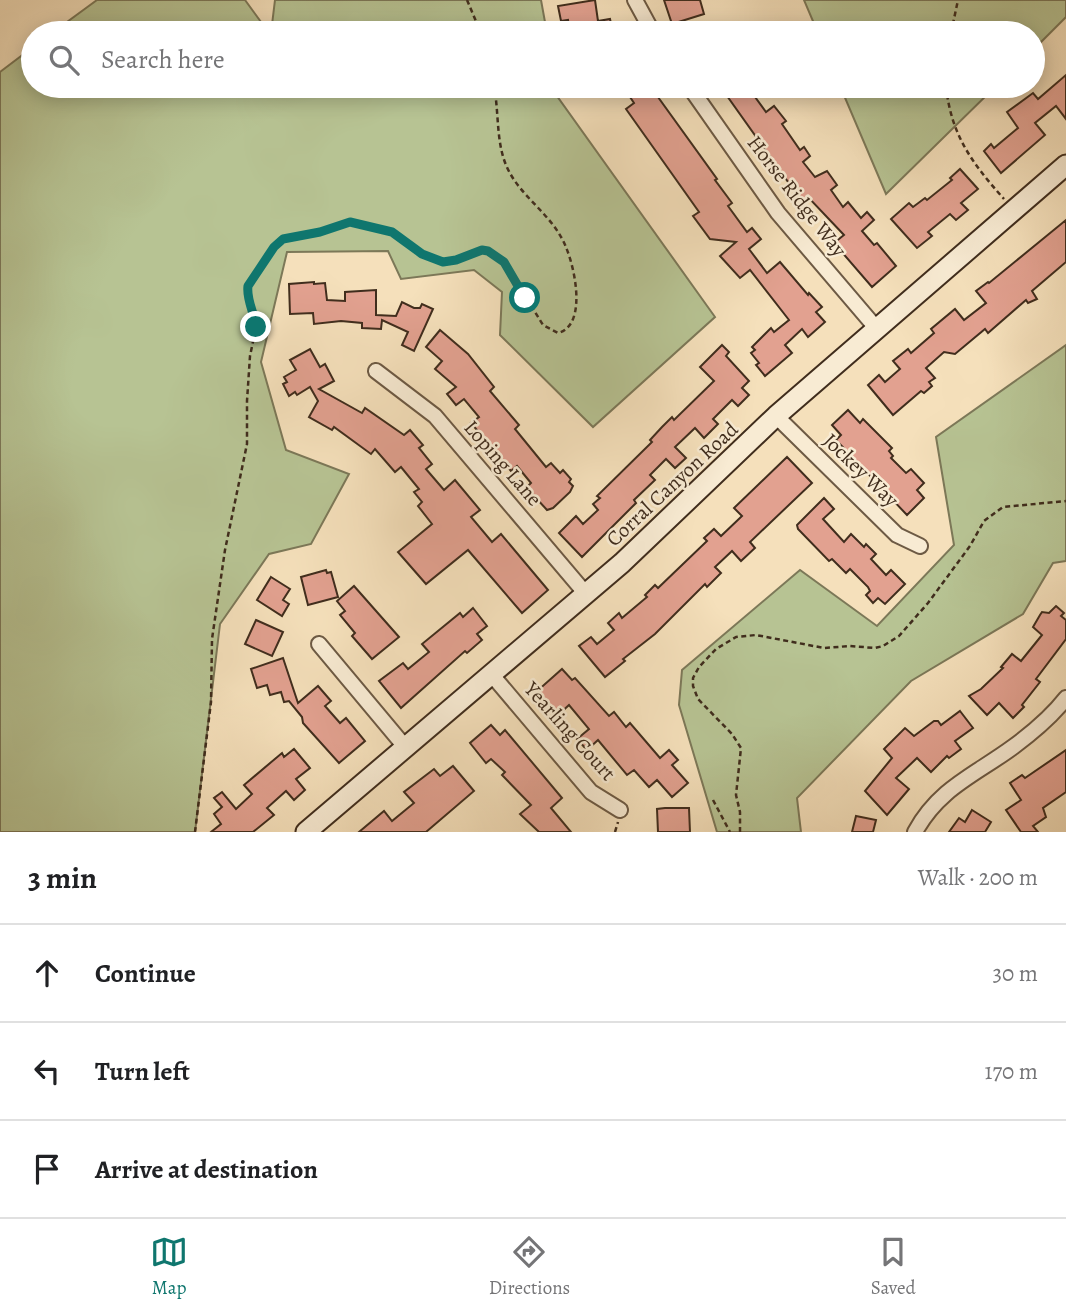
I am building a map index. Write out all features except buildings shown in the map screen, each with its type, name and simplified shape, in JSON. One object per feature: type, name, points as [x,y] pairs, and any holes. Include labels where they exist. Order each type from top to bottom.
[{"type":"main road","name":"Corral Canyon Road","points":[[306,832],[622,563],[776,416],[1066,165]]},
{"type":"street","points":[[635,0],[646,21]]},
{"type":"street","name":"Horse Ridge Way","points":[[697,98],[778,214],[877,329]]},
{"type":"street","name":"Loping Lane","points":[[376,371],[435,416],[586,594]]},
{"type":"street","name":"Jockey Way","points":[[776,416],[897,535],[920,546]]},
{"type":"street","points":[[319,644],[406,748]]},
{"type":"street","name":"Yearling Court","points":[[492,675],[590,792],[621,810]]},
{"type":"street","points":[[915,832],[945,792],[1014,746],[1066,698]]},
{"type":"path","points":[[467,0],[476,21]]},
{"type":"path","points":[[954,21],[958,0]]},
{"type":"path","points":[[195,832],[211,702],[212,639],[225,550],[247,444],[250,356],[256,327],[247,291],[264,261],[283,239],[320,232],[350,222],[392,232],[422,254],[443,262],[482,250],[488,251],[504,262],[543,325],[558,333],[565,331],[575,317],[576,287],[565,242],[550,219],[512,178],[502,155],[495,98]]},
{"type":"path","points":[[947,98],[958,136],[973,163],[1013,210]]},
{"type":"path","points":[[740,832],[740,812],[736,796],[741,748],[732,734],[698,699],[693,686],[693,678],[699,667],[716,649],[736,638],[756,635],[824,648],[850,646],[875,649],[883,646],[899,636],[928,603],[970,546],[984,521],[1003,507],[1066,501]]},
{"type":"path","points":[[713,800],[730,832]]},
{"type":"green space","points":[[97,0],[245,0],[260,21],[68,21]]},
{"type":"green space","points":[[275,0],[541,0],[545,21],[272,21]]},
{"type":"green space","points":[[804,0],[1066,0],[1066,17],[1045,38],[1045,21],[813,21]]},
{"type":"green space","points":[[21,56],[21,98],[558,98],[715,317],[593,427],[500,335],[502,292],[474,270],[401,279],[388,251],[287,252],[261,362],[286,450],[349,474],[311,544],[269,554],[220,624],[195,832],[0,832],[0,72]]},
{"type":"green space","points":[[845,98],[984,98],[886,194]]},
{"type":"green space","points":[[1066,345],[1066,561],[1053,563],[1023,614],[911,681],[797,798],[801,832],[717,832],[679,705],[682,670],[800,570],[877,626],[954,545],[936,437]]},
{"type":"route","points":[[256,327],[248,286],[274,247],[288,237],[320,232],[344,222],[392,232],[422,254],[443,262],[482,250],[488,251],[504,262],[525,298]]}]
